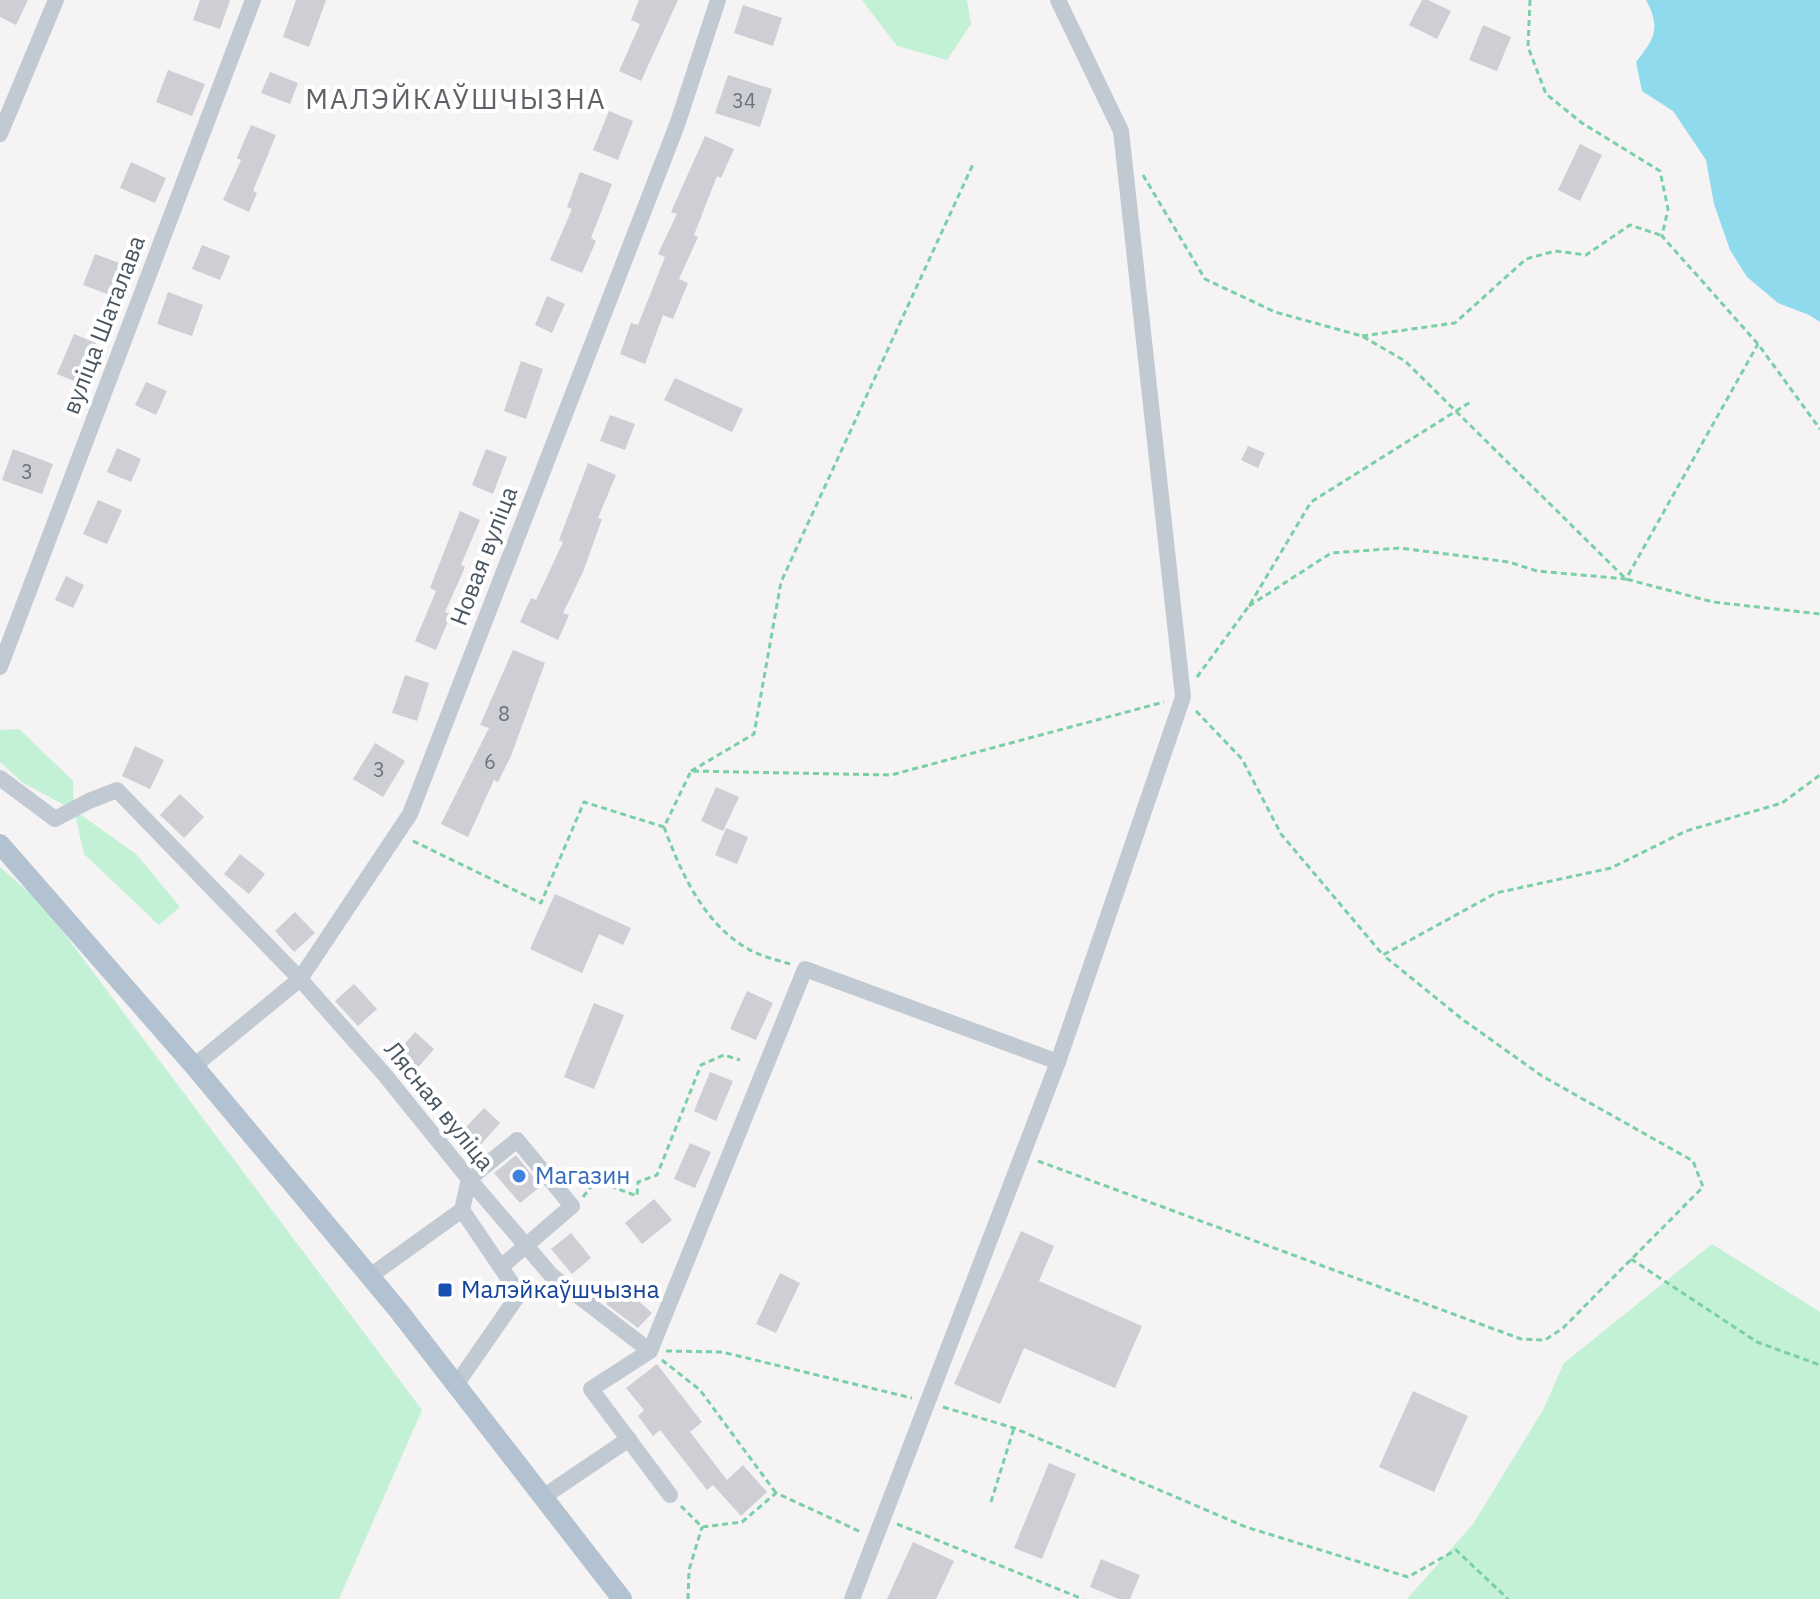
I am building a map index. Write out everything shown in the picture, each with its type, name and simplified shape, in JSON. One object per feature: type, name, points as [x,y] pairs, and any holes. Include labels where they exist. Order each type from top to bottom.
[{"type":"main road","points":[[0,844],[194,1066],[370,1276],[622,1599]]},
{"type":"street","points":[[0,134],[56,0]]},
{"type":"street","name":"вуліца Шаталава","points":[[0,667],[253,0]]},
{"type":"street","name":"Новая вуліца","points":[[194,1066],[300,979],[410,814],[671,140],[718,0]]},
{"type":"street","points":[[852,1599],[1058,1062],[1183,697],[1121,131],[1058,0]]},
{"type":"street","name":"Лясная вуліца","points":[[0,778],[55,819],[117,790],[300,979],[384,1074],[551,1275],[650,1351]]},
{"type":"street","points":[[670,1495],[591,1389],[650,1351],[805,969],[1058,1062]]},
{"type":"street","points":[[370,1276],[462,1210],[469,1179],[517,1140],[572,1206],[501,1267]]},
{"type":"street","points":[[456,1385],[519,1294],[462,1210]]},
{"type":"street","points":[[543,1497],[629,1439]]},
{"type":"path","points":[[1530,0],[1528,47],[1546,94],[1582,123],[1660,171],[1668,209],[1662,236]]},
{"type":"path","points":[[805,969],[749,950],[719,927],[683,876],[664,827],[691,771],[754,734],[781,582],[974,162]]},
{"type":"path","points":[[1137,166],[1205,279],[1275,312],[1362,336],[1405,361],[1626,579]]},
{"type":"path","points":[[1362,336],[1455,323],[1526,259],[1555,251],[1586,255],[1630,225],[1662,236],[1758,344],[1820,429]]},
{"type":"path","points":[[1626,579],[1758,344]]},
{"type":"path","points":[[691,771],[891,775],[1183,697],[1249,606],[1311,502],[1472,401]]},
{"type":"path","points":[[1249,606],[1331,553],[1400,548],[1509,562],[1537,571],[1626,579],[1713,602],[1820,614]]},
{"type":"path","points":[[1022,1155],[1521,1339],[1545,1340],[1563,1328],[1703,1187],[1693,1161],[1542,1076],[1462,1019],[1383,955],[1281,834],[1242,759],[1183,697]]},
{"type":"path","points":[[1383,955],[1496,893],[1611,868],[1686,831],[1782,803],[1820,775]]},
{"type":"path","points":[[395,833],[541,903],[584,802],[664,827]]},
{"type":"path","points":[[572,1206],[585,1196],[604,1170],[615,1188],[637,1196],[638,1182],[657,1175],[701,1065],[724,1055],[740,1060]]},
{"type":"path","points":[[1631,1259],[1757,1342],[1820,1365]]},
{"type":"path","points":[[650,1351],[722,1352],[927,1402],[1014,1428],[1246,1527],[1408,1577],[1456,1550],[1508,1599]]},
{"type":"path","points":[[650,1351],[700,1390],[776,1493],[875,1538]]},
{"type":"path","points":[[991,1502],[1014,1428]]},
{"type":"path","points":[[702,1527],[742,1522],[776,1493]]},
{"type":"path","points":[[670,1495],[702,1527]]},
{"type":"path","points":[[882,1518],[1083,1599]]},
{"type":"path","points":[[688,1599],[689,1570],[702,1527]]},
{"type":"green space","points":[[862,0],[967,0],[971,24],[947,60],[897,46]]},
{"type":"green space","points":[[19,729],[73,781],[74,810],[23,783],[0,762],[0,730]]},
{"type":"green space","points":[[74,810],[136,854],[180,907],[159,925],[84,854]]},
{"type":"green space","points":[[0,867],[42,904],[422,1410],[339,1599],[0,1599]]},
{"type":"green space","points":[[1712,1244],[1820,1312],[1820,1599],[1407,1599],[1473,1524],[1543,1410],[1564,1363]]},
{"type":"water","points":[[1646,0],[1820,0],[1820,322],[1778,303],[1747,277],[1730,250],[1714,204],[1706,160],[1673,111],[1642,91],[1636,62],[1654,32],[1651,10]]},
{"type":"building","points":[[0,0],[28,0],[16,25],[0,17]]},
{"type":"building","points":[[200,0],[230,0],[220,29],[193,20]]},
{"type":"building","points":[[296,0],[326,0],[309,47],[283,37]]},
{"type":"building","points":[[639,0],[678,0],[641,81],[619,71],[640,24],[631,20]]},
{"type":"building","points":[[1422,0],[1451,11],[1437,39],[1409,25]]},
{"type":"building","points":[[743,5],[782,18],[773,46],[734,33]]},
{"type":"building","points":[[1483,25],[1511,37],[1497,71],[1469,60]]},
{"type":"building","points":[[168,70],[205,84],[192,116],[156,102]]},
{"type":"building","points":[[270,72],[298,83],[290,104],[261,93]]},
{"type":"building","points":[[728,75],[772,89],[760,127],[715,113]]},
{"type":"building","points":[[609,111],[633,121],[618,160],[593,150]]},
{"type":"building","points":[[251,125],[276,135],[253,191],[257,193],[249,212],[223,200],[241,160],[237,158]]},
{"type":"building","points":[[705,136],[734,149],[721,178],[717,176],[694,235],[698,237],[679,279],[688,283],[673,319],[663,315],[645,364],[620,354],[631,323],[638,325],[665,257],[658,254],[677,214],[671,212]]},
{"type":"building","points":[[1580,144],[1602,155],[1580,201],[1558,190]]},
{"type":"building","points":[[131,162],[166,178],[155,203],[120,188]]},
{"type":"building","points":[[580,172],[612,184],[591,238],[596,241],[582,273],[550,260],[572,209],[567,207]]},
{"type":"building","points":[[202,245],[230,256],[220,280],[192,269]]},
{"type":"building","points":[[95,254],[130,267],[118,298],[83,285]]},
{"type":"building","points":[[168,292],[203,305],[192,336],[157,324]]},
{"type":"building","points":[[547,296],[565,304],[552,333],[535,325]]},
{"type":"building","points":[[74,334],[96,343],[79,383],[57,374]]},
{"type":"building","points":[[521,361],[543,369],[526,419],[504,411]]},
{"type":"building","points":[[675,378],[743,409],[732,432],[664,400]]},
{"type":"building","points":[[146,382],[167,391],[156,415],[135,405]]},
{"type":"building","points":[[610,415],[635,424],[625,450],[600,441]]},
{"type":"building","points":[[1248,446],[1265,453],[1258,468],[1241,460]]},
{"type":"building","points":[[117,448],[141,459],[131,482],[107,472]]},
{"type":"building","points":[[13,449],[53,464],[42,494],[2,480]]},
{"type":"building","points":[[486,449],[507,457],[493,494],[472,485]]},
{"type":"building","points":[[588,463],[616,475],[598,518],[602,519],[583,572],[563,613],[569,615],[558,640],[520,622],[531,598],[536,600],[563,542],[559,540]]},
{"type":"building","points":[[98,500],[122,510],[107,544],[83,534]]},
{"type":"building","points":[[460,511],[480,520],[461,565],[465,567],[445,612],[451,614],[436,650],[415,641],[436,591],[430,588]]},
{"type":"building","points":[[66,576],[84,585],[73,608],[55,600]]},
{"type":"building","points":[[513,650],[545,663],[511,756],[498,782],[494,780],[468,837],[441,824],[489,728],[480,725]]},
{"type":"building","points":[[405,675],[429,683],[417,721],[392,713]]},
{"type":"building","points":[[375,743],[405,761],[383,797],[353,779]]},
{"type":"building","points":[[135,746],[164,760],[150,789],[122,776]]},
{"type":"building","points":[[716,787],[739,797],[723,831],[701,821]]},
{"type":"building","points":[[180,794],[204,817],[184,838],[160,815]]},
{"type":"building","points":[[726,828],[748,837],[737,864],[715,855]]},
{"type":"building","points":[[240,854],[265,874],[249,894],[224,874]]},
{"type":"building","points":[[555,894],[631,928],[623,945],[599,934],[582,973],[530,949]]},
{"type":"building","points":[[295,912],[315,933],[294,952],[275,931]]},
{"type":"building","points":[[354,984],[377,1009],[358,1026],[335,1001]]},
{"type":"building","points":[[747,991],[773,1003],[756,1040],[730,1029]]},
{"type":"building","points":[[594,1003],[624,1015],[594,1089],[564,1077]]},
{"type":"building","points":[[415,1032],[434,1049],[408,1079],[389,1062]]},
{"type":"building","points":[[710,1072],[733,1081],[716,1121],[694,1111]]},
{"type":"building","points":[[484,1108],[500,1123],[474,1152],[457,1137]]},
{"type":"building","points":[[690,1143],[711,1152],[695,1188],[674,1179]]},
{"type":"building","name":"Магазин","points":[[516,1155],[541,1186],[520,1203],[494,1173]]},
{"type":"building","points":[[654,1199],[672,1220],[642,1244],[625,1223]]},
{"type":"building","points":[[1021,1231],[1054,1246],[1039,1281],[1142,1326],[1115,1388],[1024,1348],[1000,1404],[954,1384]]},
{"type":"building","points":[[571,1233],[591,1258],[572,1274],[551,1249]]},
{"type":"building","points":[[780,1273],[800,1283],[776,1333],[756,1324]]},
{"type":"building","points":[[622,1286],[652,1313],[638,1328],[606,1304]]},
{"type":"building","points":[[657,1364],[702,1422],[690,1432],[727,1480],[743,1465],[767,1492],[741,1516],[713,1485],[707,1490],[660,1430],[653,1436],[638,1416],[644,1410],[626,1388]]},
{"type":"building","points":[[1413,1391],[1468,1416],[1434,1492],[1379,1467]]},
{"type":"building","points":[[1049,1463],[1076,1474],[1042,1559],[1014,1548]]},
{"type":"building","points":[[913,1542],[954,1561],[936,1599],[887,1599]]},
{"type":"building","points":[[1101,1559],[1140,1575],[1130,1599],[1119,1599],[1090,1587]]},
{"type":"place","name":"Магазин","points":[[519,1176]]},
{"type":"place","name":"Малэйкаўшчызна","points":[[445,1290]]},
{"type":"district","name":"МАЛЭЙКАЎШЧЫЗНА","points":[[456,99]]}]
